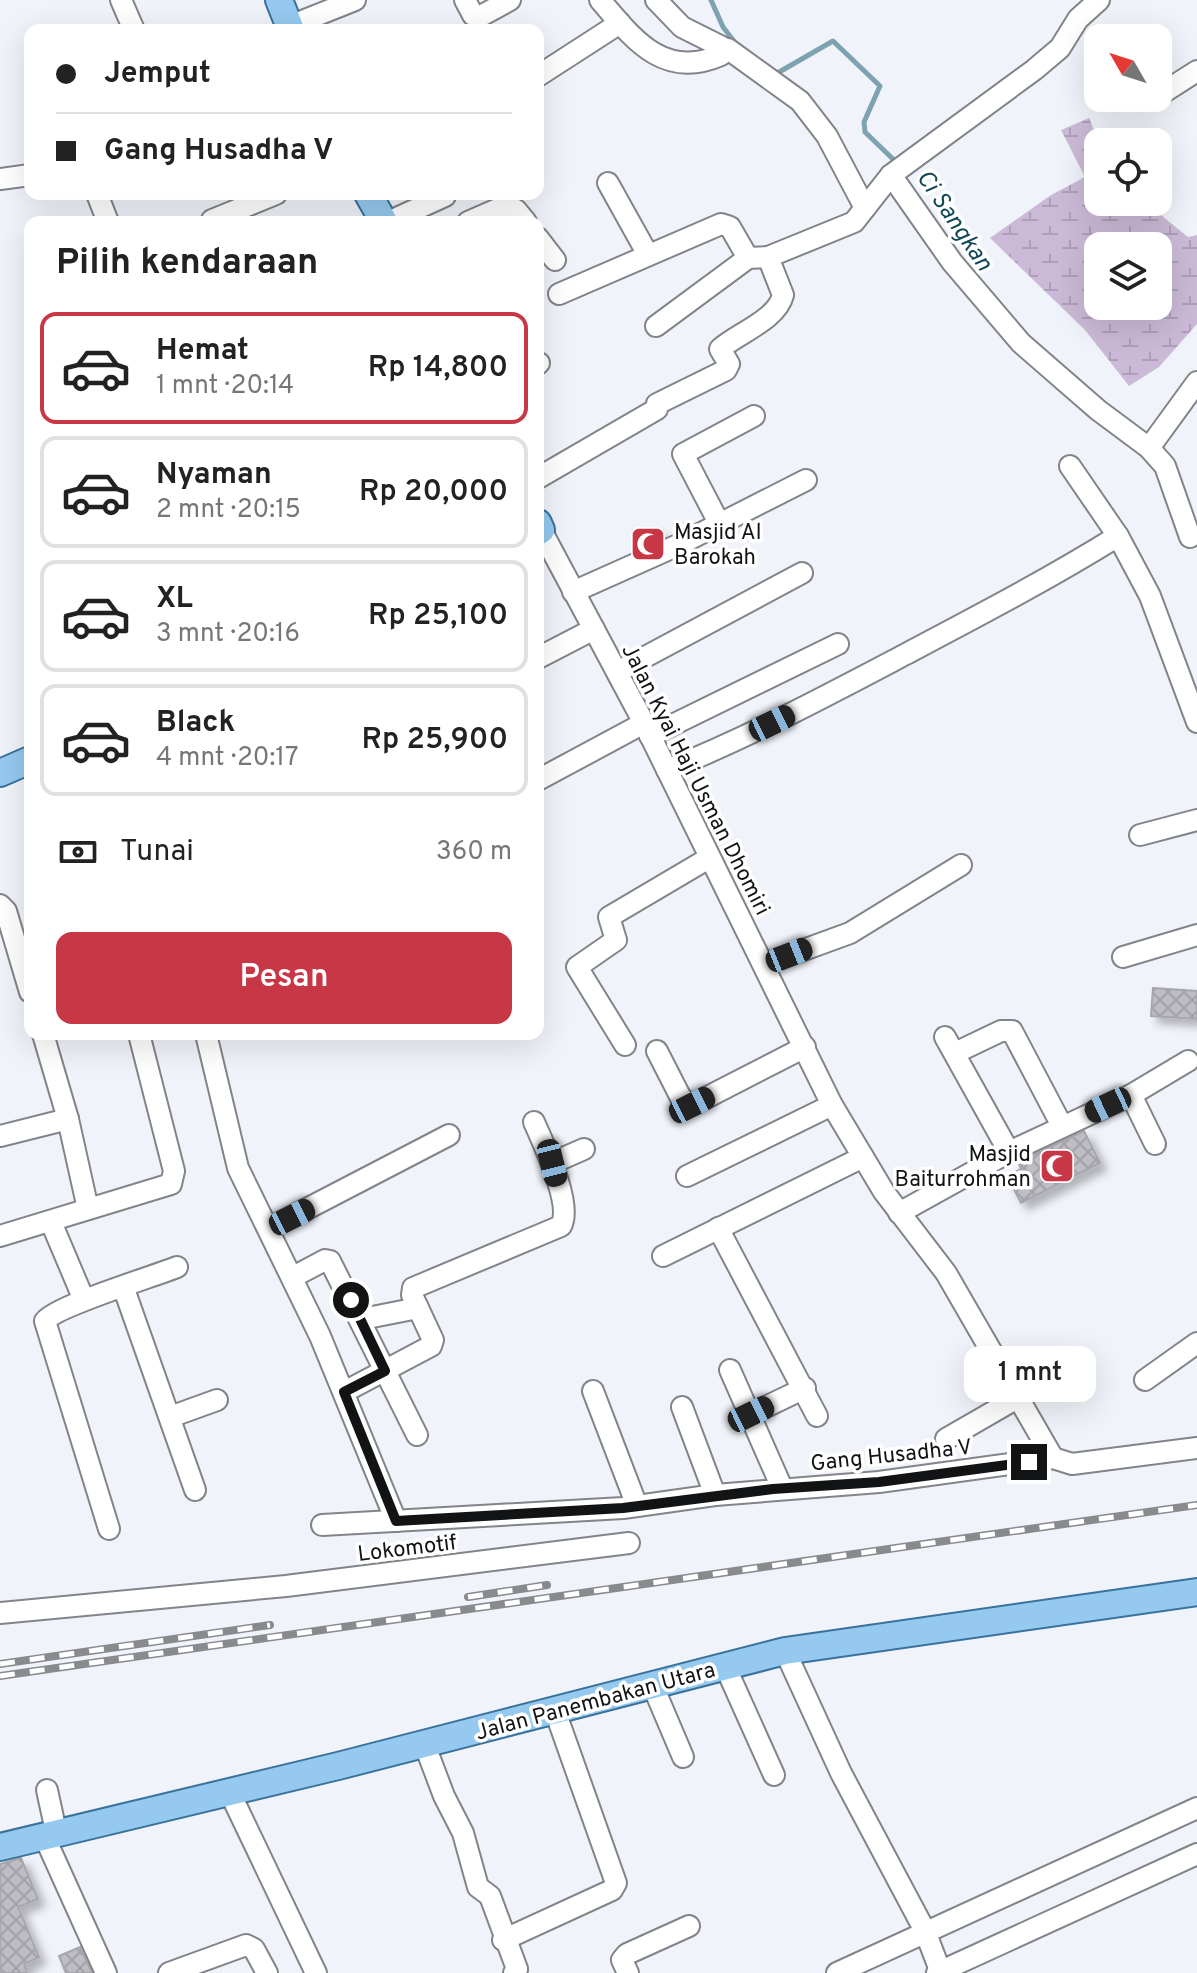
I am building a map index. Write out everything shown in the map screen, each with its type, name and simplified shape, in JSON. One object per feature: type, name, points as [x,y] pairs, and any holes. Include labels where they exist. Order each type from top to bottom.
[{"type":"main road","points":[[279,0],[289,24]]},
{"type":"main road","points":[[0,773],[24,763]]},
{"type":"main road","name":"Jalan Panembakan Utara","points":[[0,1847],[230,1793],[785,1651],[1197,1592]]},
{"type":"street","points":[[121,0],[131,24]]},
{"type":"street","points":[[300,24],[355,0]]},
{"type":"street","points":[[465,0],[473,15],[479,17],[510,0]]},
{"type":"street","points":[[600,0],[652,54],[663,59],[685,64],[724,51]]},
{"type":"street","points":[[656,0],[682,27],[800,101],[827,136],[865,208]]},
{"type":"street","points":[[656,326],[758,258],[854,222],[898,170],[1006,93],[1051,55],[1078,19],[1099,0]]},
{"type":"street","points":[[544,72],[620,23]]},
{"type":"street","points":[[1172,87],[1197,71]]},
{"type":"street","points":[[898,170],[952,262],[1021,343],[1098,410],[1152,445],[1165,466],[1190,537]]},
{"type":"street","points":[[0,179],[24,176]]},
{"type":"street","points":[[608,183],[647,253]]},
{"type":"street","points":[[222,216],[261,200]]},
{"type":"street","points":[[400,216],[436,200]]},
{"type":"street","points":[[482,216],[507,205],[521,216]]},
{"type":"street","points":[[544,475],[657,409],[657,404],[669,396],[726,370],[729,364],[720,349],[777,306],[783,295],[758,258],[724,223],[647,253],[559,294]]},
{"type":"street","points":[[544,246],[555,260]]},
{"type":"street","points":[[1152,445],[1197,382]]},
{"type":"street","points":[[719,523],[683,454],[754,416]]},
{"type":"street","points":[[1070,466],[1118,536],[1150,596],[1197,722]]},
{"type":"street","points":[[573,592],[806,480]]},
{"type":"street","points":[[667,770],[725,747],[819,700],[1018,595],[1118,536]]},
{"type":"street","name":"Jalan Kyai Haji Usman Dhomiri","points":[[544,537],[647,730],[832,1105],[899,1213],[946,1273],[1053,1458]]},
{"type":"street","points":[[617,672],[802,573]]},
{"type":"street","points":[[544,655],[594,629]]},
{"type":"street","points":[[544,777],[838,644]]},
{"type":"street","points":[[1140,835],[1197,820]]},
{"type":"street","points":[[625,1045],[577,967],[616,940],[609,917],[709,858]]},
{"type":"street","points":[[765,964],[850,933],[961,865]]},
{"type":"street","points":[[0,905],[6,911],[24,972]]},
{"type":"street","points":[[1123,957],[1197,935]]},
{"type":"street","points":[[1009,1152],[950,1045],[1001,1031],[1012,1031],[1062,1126]]},
{"type":"street","points":[[45,1040],[68,1119],[88,1209]]},
{"type":"street","points":[[0,1236],[164,1189],[173,1178],[140,1040]]},
{"type":"street","points":[[207,1040],[238,1168],[293,1277],[396,1521]]},
{"type":"street","points":[[657,1051],[681,1098],[692,1105],[805,1047]]},
{"type":"street","points":[[899,1213],[1009,1152],[1131,1095],[1188,1061]]},
{"type":"street","points":[[1131,1095],[1155,1144]]},
{"type":"street","points":[[687,1176],[832,1105]]},
{"type":"street","points":[[0,1136],[68,1119]]},
{"type":"street","points":[[344,1392],[433,1344],[412,1295],[413,1288],[561,1226],[565,1216],[552,1163],[534,1122]]},
{"type":"street","points":[[270,1228],[449,1135]]},
{"type":"street","points":[[552,1163],[584,1149]]},
{"type":"street","points":[[663,1256],[863,1157]]},
{"type":"street","points":[[51,1222],[84,1300]]},
{"type":"street","points":[[718,1228],[748,1290],[805,1388],[817,1416]]},
{"type":"street","points":[[293,1277],[325,1260],[330,1261],[362,1319],[417,1435]]},
{"type":"street","points":[[109,1529],[45,1321],[52,1314],[84,1300],[124,1289],[177,1267]]},
{"type":"street","points":[[124,1289],[195,1490]]},
{"type":"street","points":[[362,1319],[418,1308]]},
{"type":"street","points":[[1145,1380],[1197,1343]]},
{"type":"street","points":[[730,1370],[782,1488]]},
{"type":"street","points":[[751,1414],[805,1388]]},
{"type":"street","points":[[593,1391],[630,1507]]},
{"type":"street","points":[[946,1439],[1019,1397]]},
{"type":"street","points":[[170,1417],[217,1400]]},
{"type":"street","points":[[682,1407],[715,1495]]},
{"type":"street","points":[[1053,1458],[1072,1464],[1197,1448]]},
{"type":"street","name":"Gang Husadha V","points":[[322,1525],[630,1507],[782,1488],[879,1482],[1053,1458]]},
{"type":"street","name":"Lokomotif","points":[[0,1613],[286,1586],[629,1543]]},
{"type":"street","points":[[785,1651],[841,1773],[925,1931],[939,1972],[1197,1854]]},
{"type":"street","points":[[725,1666],[774,1775]]},
{"type":"street","points":[[652,1684],[683,1757]]},
{"type":"street","points":[[503,1940],[612,1890],[616,1883],[555,1711]]},
{"type":"street","points":[[424,1743],[444,1796],[463,1833],[478,1887],[490,1896],[503,1940],[517,1969],[514,1973]]},
{"type":"street","points":[[47,1790],[51,1837],[106,1973]]},
{"type":"street","points":[[230,1793],[316,1973]]},
{"type":"street","points":[[837,1973],[1197,1808]]},
{"type":"street","points":[[628,1973],[622,1960],[627,1954],[689,1926]]},
{"type":"street","points":[[169,1973],[240,1945],[254,1949],[267,1973]]},
{"type":"green space","points":[[1089,118],[1093,128],[1084,128],[1084,175],[1061,130]]},
{"type":"green space","points":[[1084,178],[1084,216],[1162,216],[1188,237],[1197,235],[1197,324],[1159,367],[1129,386],[1085,330],[990,238],[1051,195]]},
{"type":"building","points":[[657,528],[661,538],[636,550],[632,539]]},
{"type":"building","points":[[1153,988],[1197,991],[1197,1019],[1151,1016]]},
{"type":"building","name":"Masjid Baiturrohman","points":[[1084,1131],[1100,1163],[1021,1203],[1007,1176],[1021,1169],[1018,1162]]},
{"type":"building","points":[[21,1858],[38,1899],[18,1907],[39,1957],[24,1964],[27,1973],[0,1973],[0,1864]]},
{"type":"building","points":[[80,1947],[92,1973],[66,1973],[59,1956]]},
{"type":"waterway","name":"Ci Sangkan","points":[[711,0],[723,27],[736,44]]},
{"type":"waterway","name":"Ci Sangkan","points":[[774,75],[833,41],[880,86],[864,122],[865,132],[897,163]]},
{"type":"railway","points":[[0,1676],[1197,1505]]},
{"type":"railway","points":[[468,1597],[547,1585]]},
{"type":"railway","points":[[0,1664],[270,1625]]},
{"type":"place","name":"Masjid Al Barokah","points":[[648,544]]},
{"type":"place","name":"Masjid Baiturrohman","points":[[1057,1166]]},
{"type":"route","points":[[351,1300],[385,1371],[344,1392],[396,1521],[623,1508],[773,1489],[879,1482],[1029,1462]]}]
